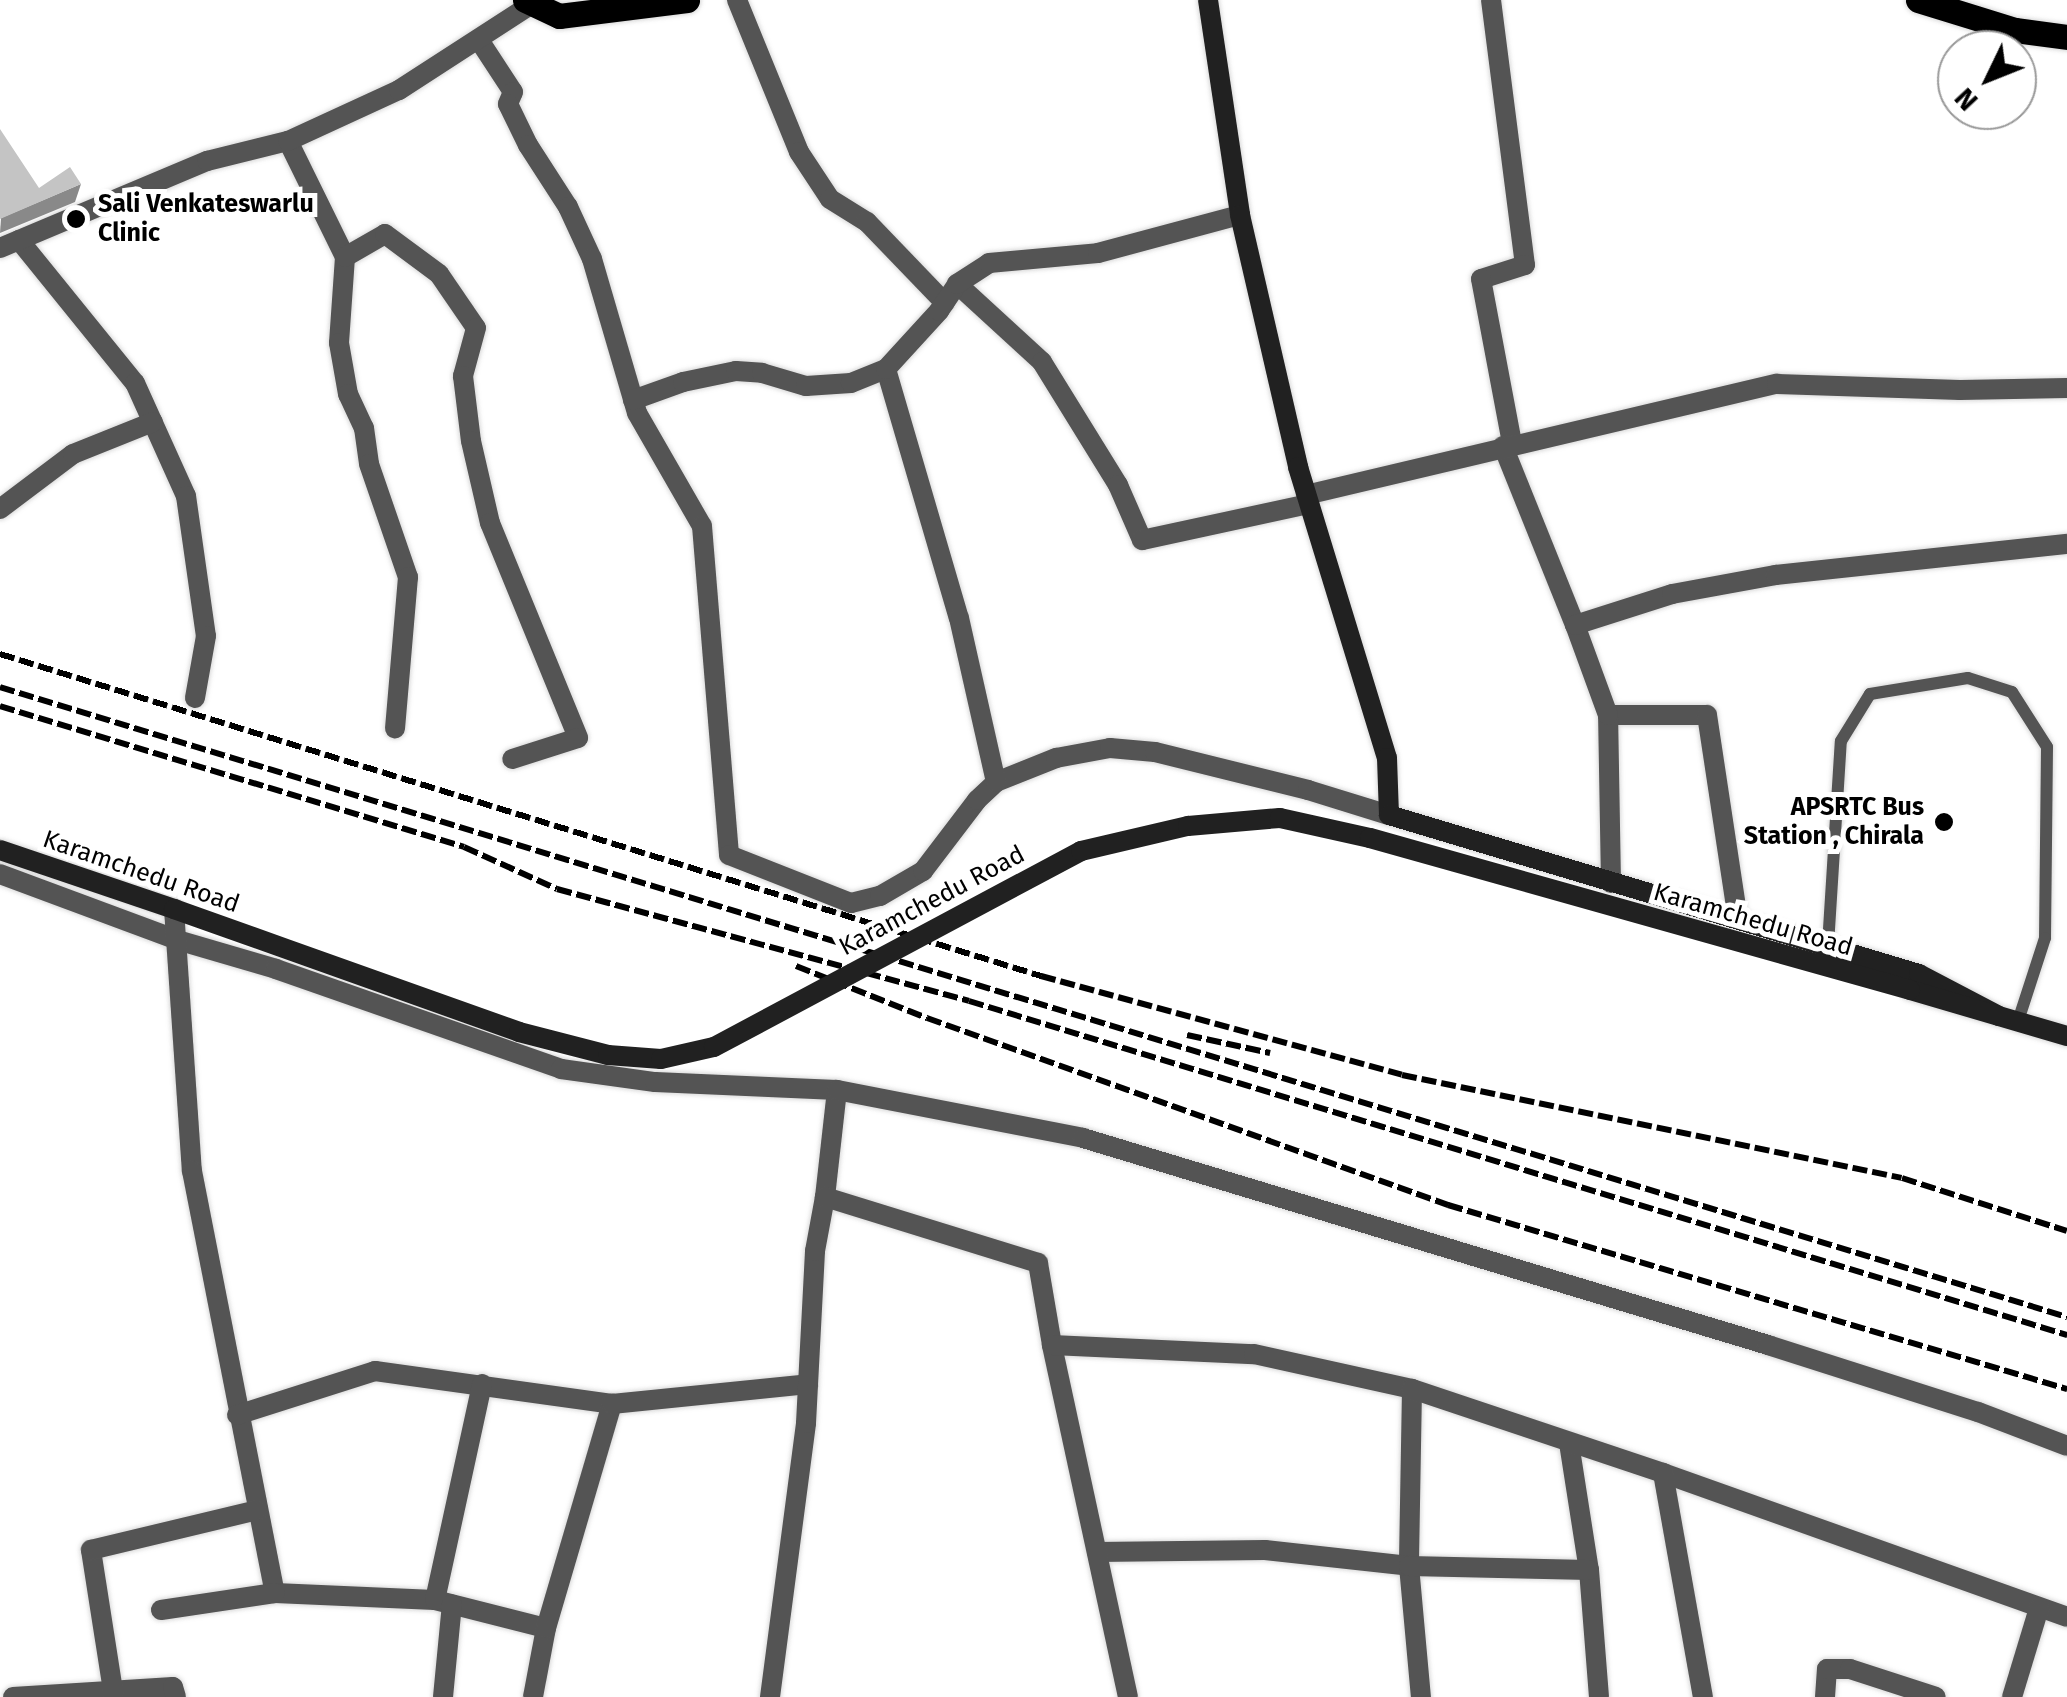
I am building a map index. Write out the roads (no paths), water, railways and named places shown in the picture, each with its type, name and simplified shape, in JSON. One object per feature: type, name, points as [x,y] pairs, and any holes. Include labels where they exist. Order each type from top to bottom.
[{"type":"main road","points":[[529,2],[559,16],[687,0]]},
{"type":"main road","points":[[1918,0],[2015,30],[2067,36]]},
{"type":"street","points":[[737,0],[799,152],[830,199],[867,222],[945,303]]},
{"type":"street","points":[[1208,0],[1240,215],[1307,500],[1386,758],[1389,815]]},
{"type":"street","points":[[1492,0],[1525,264],[1481,279],[1508,444],[1608,715],[1611,883]]},
{"type":"street","points":[[194,698],[206,636],[186,496],[134,383],[10,244],[207,161],[288,141],[399,90],[479,40],[529,2]]},
{"type":"street","points":[[479,40],[513,92],[508,104],[528,145],[568,206],[592,258],[633,400],[702,526],[729,854],[851,902],[880,896],[923,872],[977,800],[996,782],[1056,758],[1110,748],[1154,752],[1308,790],[1611,883],[1828,944],[1919,974],[2008,1019],[2067,1036]]},
{"type":"street","points":[[288,141],[345,257],[339,343],[348,394],[364,428],[369,464],[408,577],[394,728]]},
{"type":"street","points":[[633,400],[683,382],[736,372],[762,373],[806,386],[851,383],[886,370],[945,303],[956,284],[989,263],[1098,253],[1240,215]]},
{"type":"street","points":[[345,257],[385,234],[439,274],[476,328],[463,376],[471,442],[490,523],[578,738],[512,759]]},
{"type":"street","points":[[956,284],[1042,362],[1118,485],[1142,540],[1307,500],[1508,444],[1777,384],[1960,390],[2067,388]]},
{"type":"street","points":[[886,370],[959,618],[996,782]]},
{"type":"street","points":[[0,509],[73,454],[152,422]]},
{"type":"street","points":[[1575,625],[1672,594],[1776,575],[2067,544]]},
{"type":"street","points":[[1608,715],[1707,716],[1738,919]]},
{"type":"street","name":"Karamchedu Road","points":[[0,850],[519,1032],[608,1055],[661,1059],[714,1047],[1080,852],[1188,826],[1280,818],[1370,838],[2008,1019]]},
{"type":"street","points":[[0,874],[177,940],[276,969],[561,1070],[655,1082],[837,1090],[1083,1138],[1768,1346],[1978,1412],[2067,1446]]},
{"type":"street","points":[[174,910],[192,1171],[275,1593]]},
{"type":"street","points":[[770,1697],[808,1384],[815,1252],[837,1090]]},
{"type":"street","points":[[824,1197],[1038,1263],[1128,1697]]},
{"type":"street","points":[[1052,1345],[1254,1354],[1412,1389],[1663,1473],[2067,1617]]},
{"type":"street","points":[[237,1415],[374,1371],[612,1404],[808,1384]]},
{"type":"street","points":[[442,1697],[443,1602],[482,1384]]},
{"type":"street","points":[[1412,1389],[1409,1566],[1421,1697]]},
{"type":"street","points":[[533,1697],[546,1628],[612,1404]]},
{"type":"street","points":[[1569,1443],[1589,1570],[1599,1697]]},
{"type":"street","points":[[1663,1473],[1703,1697]]},
{"type":"street","points":[[113,1695],[91,1550],[257,1510]]},
{"type":"street","points":[[1097,1552],[1266,1550],[1409,1566],[1589,1570]]},
{"type":"street","points":[[161,1610],[275,1593],[443,1602],[546,1628]]},
{"type":"street","points":[[2012,1697],[2039,1608]]},
{"type":"street","points":[[1824,1697],[1827,1670],[1850,1669],[1936,1697]]},
{"type":"street","points":[[24,1697],[113,1695],[173,1687],[176,1697]]},
{"type":"lane","points":[[1828,944],[1841,742],[1870,694],[1968,678],[2012,692],[2047,747],[2045,938],[2008,1019]]},
{"type":"railway","points":[[0,654],[1041,976],[1402,1075],[1902,1178],[2067,1231]]},
{"type":"railway","points":[[0,687],[2067,1317]]},
{"type":"railway","points":[[0,706],[464,847],[557,889],[969,1001],[2067,1335]]},
{"type":"railway","points":[[796,966],[927,1018],[1448,1205],[2067,1389]]},
{"type":"railway","points":[[1187,1035],[1270,1053]]},
{"type":"place","name":"Sali Venkateswarlu Clinic","points":[[76,219]]},
{"type":"place","name":"APSRTC Bus Station , Chirala","points":[[1944,822]]}]
